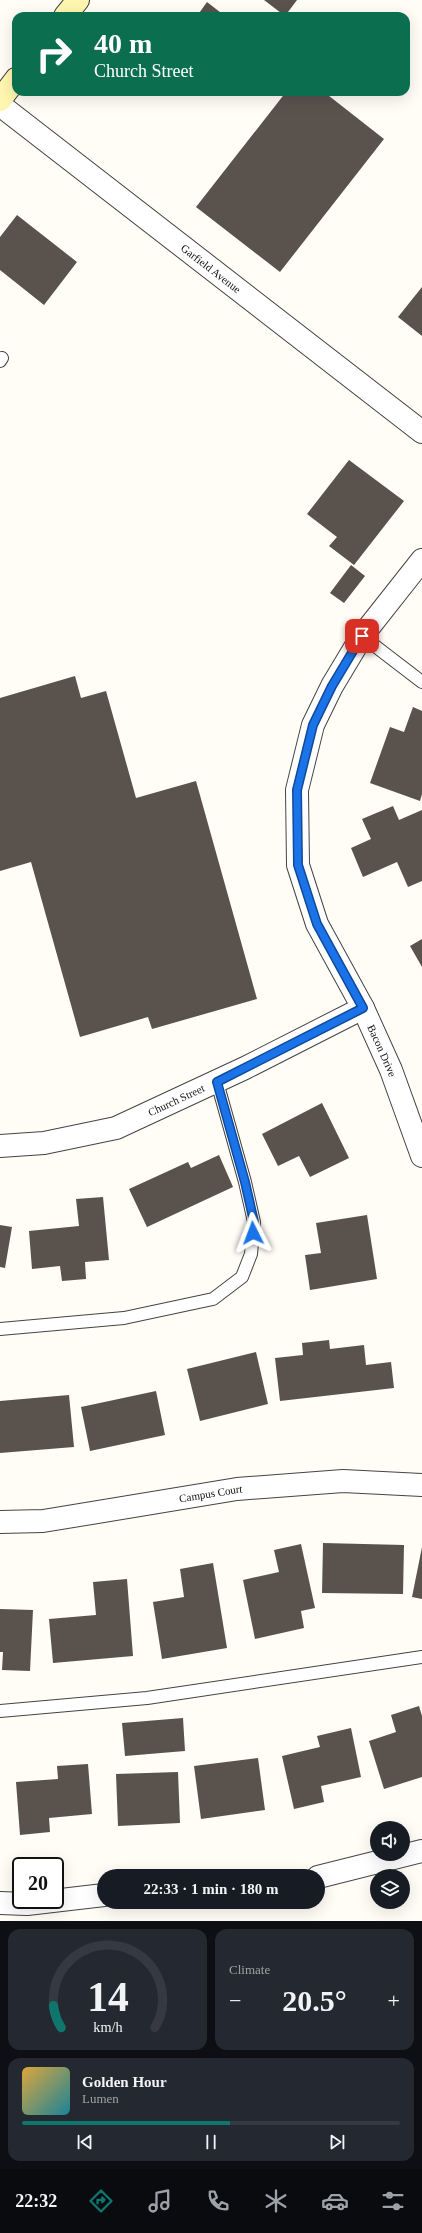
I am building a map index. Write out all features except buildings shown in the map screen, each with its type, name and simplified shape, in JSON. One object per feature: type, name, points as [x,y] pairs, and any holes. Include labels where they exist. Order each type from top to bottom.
[{"type":"main road","points":[[68,12],[78,0]]},
{"type":"main road","points":[[0,100],[12,84]]},
{"type":"street","name":"Garfield Avenue","points":[[0,105],[422,432]]},
{"type":"street","name":"Bacon Drive","points":[[421,1150],[391,1070],[363,1008],[317,924],[298,865],[297,790],[313,725],[332,686],[362,636],[422,560]]},
{"type":"street","name":"Church Street","points":[[0,1146],[44,1143],[116,1128],[217,1082],[363,1008]]},
{"type":"street","name":"Campus Court","points":[[0,1522],[43,1521],[237,1489],[343,1481],[422,1485]]},
{"type":"street","points":[[325,1876],[422,1850]]},
{"type":"street","points":[[0,1903],[27,1913],[97,1897]]},
{"type":"lane","points":[[362,636],[422,682]]},
{"type":"lane","points":[[0,1329],[124,1318],[213,1299],[242,1277],[251,1254],[254,1222],[245,1182],[217,1082]]},
{"type":"lane","points":[[0,1711],[147,1698],[422,1657]]},
{"type":"route","points":[[253,1233],[254,1222],[245,1182],[217,1082],[363,1008],[317,924],[298,865],[297,790],[313,725],[332,686],[362,636]]}]
